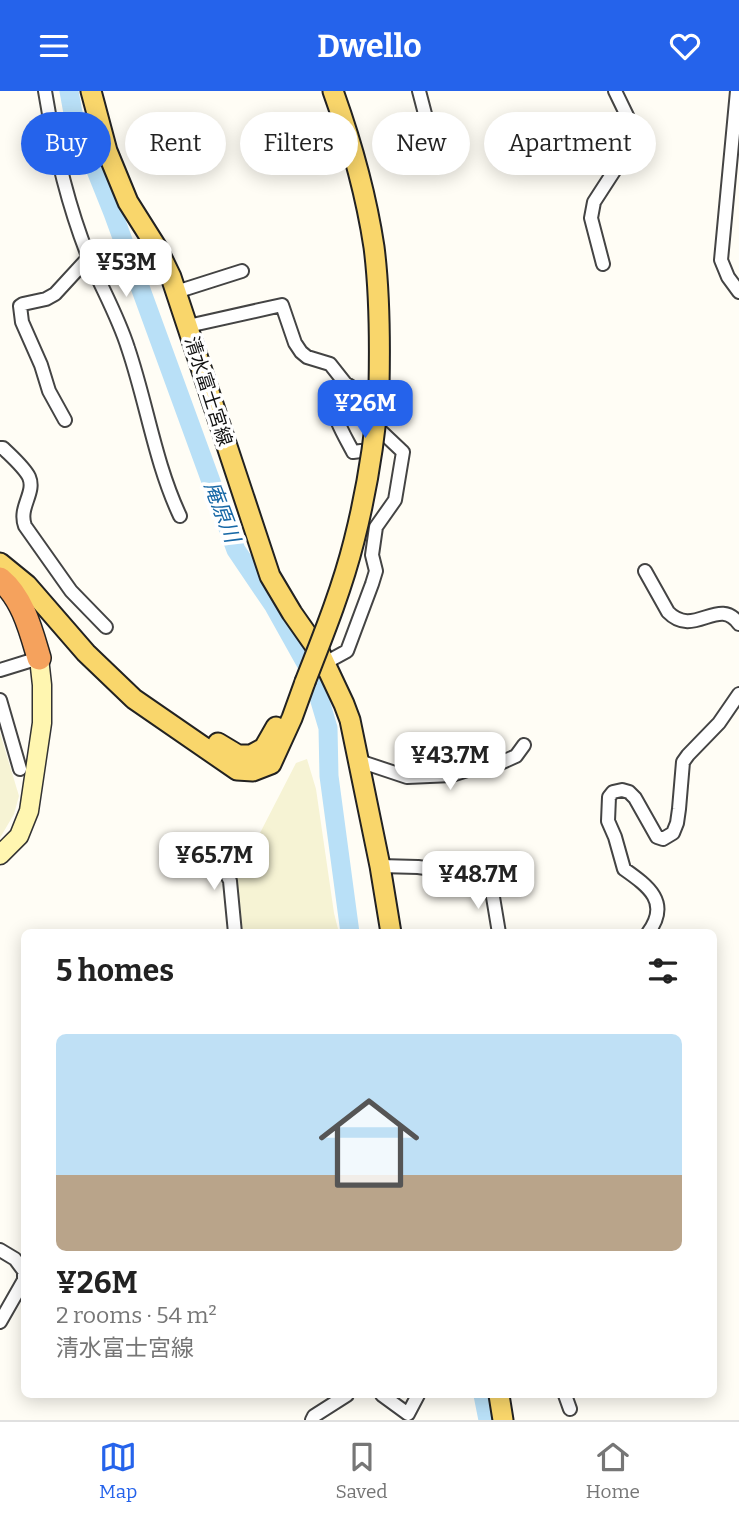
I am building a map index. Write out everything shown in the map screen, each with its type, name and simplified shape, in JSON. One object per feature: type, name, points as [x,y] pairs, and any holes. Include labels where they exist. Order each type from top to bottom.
[{"type":"highway","points":[[0,579],[21,607],[39,658]]},
{"type":"highway","points":[[0,594],[26,631],[39,658]]},
{"type":"main road","name":"清水富士宮線","points":[[91,91],[107,151],[128,202],[172,277],[270,576],[325,663],[350,720],[390,929]]},
{"type":"main road","points":[[0,563],[27,585],[135,699],[237,770],[253,771],[271,764],[292,719],[330,619],[354,542],[373,453],[379,387],[378,289],[373,246],[356,161],[333,91]]},
{"type":"main road","points":[[0,550],[34,576],[90,650]]},
{"type":"main road","points":[[499,1398],[503,1420]]},
{"type":"street","points":[[45,91],[65,184],[89,257],[128,346],[167,490],[180,516]]},
{"type":"street","points":[[419,91],[424,112]]},
{"type":"street","points":[[603,264],[591,218],[594,202],[629,148],[632,126],[615,91]]},
{"type":"street","points":[[737,91],[721,260],[739,292]]},
{"type":"street","points":[[65,420],[49,391],[22,322],[20,306],[55,294],[89,257]]},
{"type":"street","points":[[176,292],[242,271]]},
{"type":"street","points":[[188,326],[282,306],[295,344],[301,352],[307,357],[330,364],[345,383],[356,390],[366,417],[403,452],[395,500],[376,527],[372,555],[376,571],[347,652],[325,663]]},
{"type":"street","points":[[345,383],[333,406],[353,452],[361,451]]},
{"type":"street","points":[[0,447],[28,475],[30,481],[29,496],[23,512],[26,526],[71,591],[106,627]]},
{"type":"street","points":[[645,571],[673,617],[687,622],[722,614],[737,620],[739,624]]},
{"type":"street","points":[[0,670],[39,658],[42,685],[42,723],[29,811],[19,836],[0,855]]},
{"type":"street","points":[[651,929],[657,916],[655,897],[646,884],[624,869],[608,821],[609,797],[613,792],[629,792],[657,837],[663,839],[673,834],[679,809],[683,762],[719,723],[739,694]]},
{"type":"street","points":[[0,700],[20,769]]},
{"type":"street","points":[[359,761],[407,776],[452,775],[496,765],[516,756],[524,745]]},
{"type":"street","points":[[215,846],[230,881],[235,929]]},
{"type":"street","points":[[380,866],[418,867],[464,877],[483,875],[492,870],[511,869]]},
{"type":"street","points":[[483,875],[490,879],[498,929]]},
{"type":"street","points":[[0,1250],[15,1259],[21,1268]]},
{"type":"street","points":[[0,1322],[21,1285]]},
{"type":"street","points":[[312,1420],[342,1398]]},
{"type":"street","points":[[386,1398],[408,1414],[416,1398]]},
{"type":"street","points":[[566,1398],[570,1409]]},
{"type":"shaded area","points":[[0,733],[19,796],[14,814],[0,838]]},
{"type":"shaded area","points":[[307,759],[316,789],[338,929],[239,929],[220,847],[260,833],[296,763]]},
{"type":"waterway","name":"庵原川","points":[[69,91],[73,113],[113,213],[236,550],[274,606],[312,674],[328,728],[329,776],[349,929]]},
{"type":"waterway","name":"庵原川","points":[[484,1398],[488,1420]]}]
